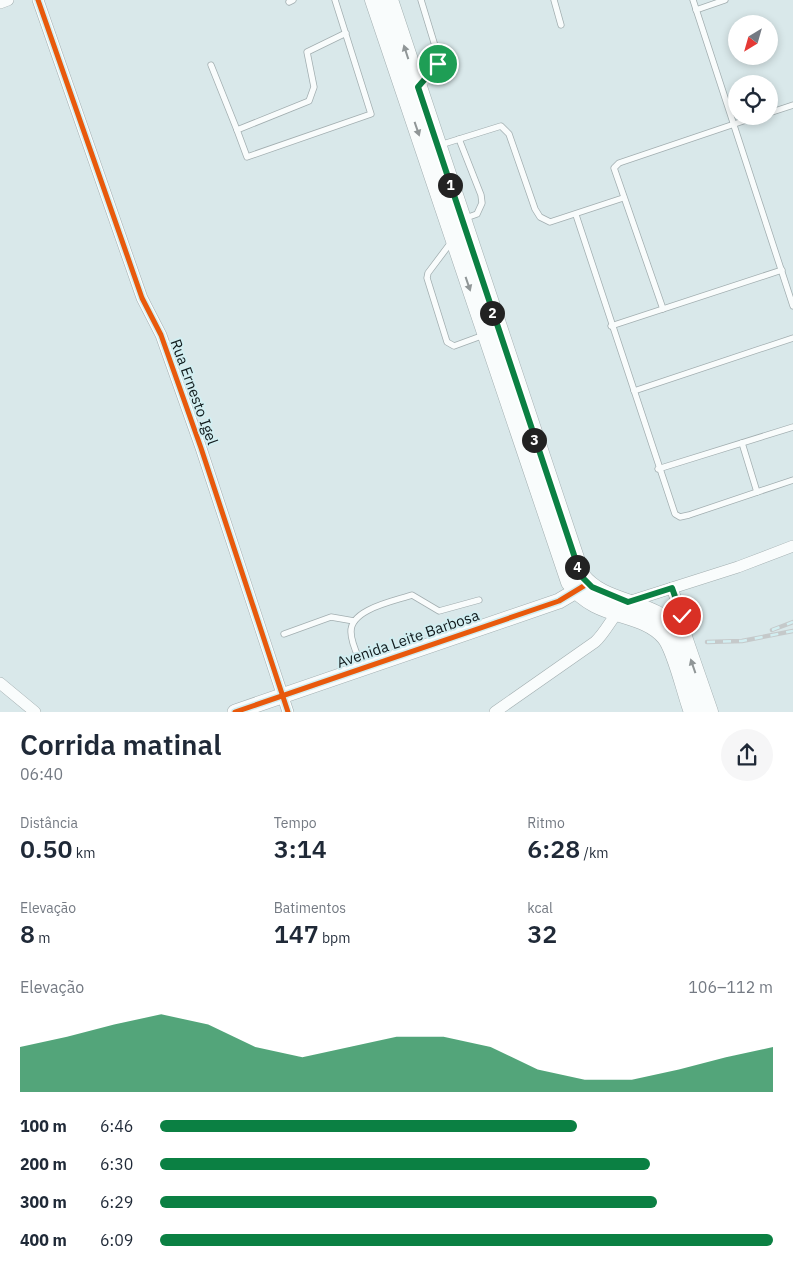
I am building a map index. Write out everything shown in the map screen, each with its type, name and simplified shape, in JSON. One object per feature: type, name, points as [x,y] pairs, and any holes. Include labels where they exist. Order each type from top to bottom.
[{"type":"main road","points":[[374,0],[412,94],[430,149],[453,239],[570,582],[582,588],[602,608],[656,612],[669,621],[683,637],[709,712]]},
{"type":"main road","points":[[390,0],[412,94]]},
{"type":"main road","points":[[430,149],[461,220],[572,555],[581,576],[582,588]]},
{"type":"main road","points":[[622,608],[651,624],[666,636],[692,712]]},
{"type":"street","points":[[0,3],[8,0]]},
{"type":"street","name":"Rua Ernesto Igel","points":[[38,0],[142,298],[161,335],[201,448],[288,712]]},
{"type":"street","points":[[495,712],[595,642],[604,634],[622,608],[672,588],[793,546]]},
{"type":"street","name":"Avenida Leite Barbosa","points":[[235,712],[559,601],[582,588]]},
{"type":"street","points":[[672,588],[682,616],[683,637]]},
{"type":"street","points":[[0,683],[36,712]]},
{"type":"lane","points":[[211,65],[247,157],[371,114],[335,0]]},
{"type":"lane","points":[[412,94],[436,68],[439,59],[421,0]]},
{"type":"lane","points":[[554,0],[561,25]]},
{"type":"lane","points":[[693,0],[728,106]]},
{"type":"lane","points":[[696,10],[726,0]]},
{"type":"lane","points":[[237,130],[309,101],[314,87],[307,52],[346,32]]},
{"type":"lane","points":[[778,110],[793,105]]},
{"type":"lane","points":[[663,309],[614,168],[619,162],[731,125]]},
{"type":"lane","points":[[734,125],[793,306]]},
{"type":"lane","points":[[430,149],[501,126],[509,134],[535,209],[540,217],[550,222],[623,198]]},
{"type":"lane","points":[[459,139],[481,195],[482,203],[477,214],[461,220]]},
{"type":"lane","points":[[576,215],[672,510],[677,516],[689,515],[793,480]]},
{"type":"lane","points":[[453,239],[428,273],[427,286],[447,342],[450,345],[454,346],[486,335]]},
{"type":"lane","points":[[612,326],[782,270]]},
{"type":"lane","points":[[634,392],[793,338]]},
{"type":"lane","points":[[658,468],[793,427]]},
{"type":"lane","points":[[742,443],[757,492]]},
{"type":"lane","points":[[363,668],[350,631],[354,621],[369,609],[412,595],[439,612],[479,600]]},
{"type":"lane","points":[[284,634],[324,618],[337,617],[354,621]]},
{"type":"railway","points":[[772,630],[793,622]]},
{"type":"railway","points":[[707,642],[742,641],[793,631]]},
{"type":"cycle path","points":[[38,0],[142,298],[161,335],[201,448],[288,712]]},
{"type":"cycle path","points":[[235,712],[559,601],[587,584]]},
{"type":"route","points":[[438,64],[418,87],[572,555],[581,576],[592,587],[628,602],[672,588],[682,616]]}]
